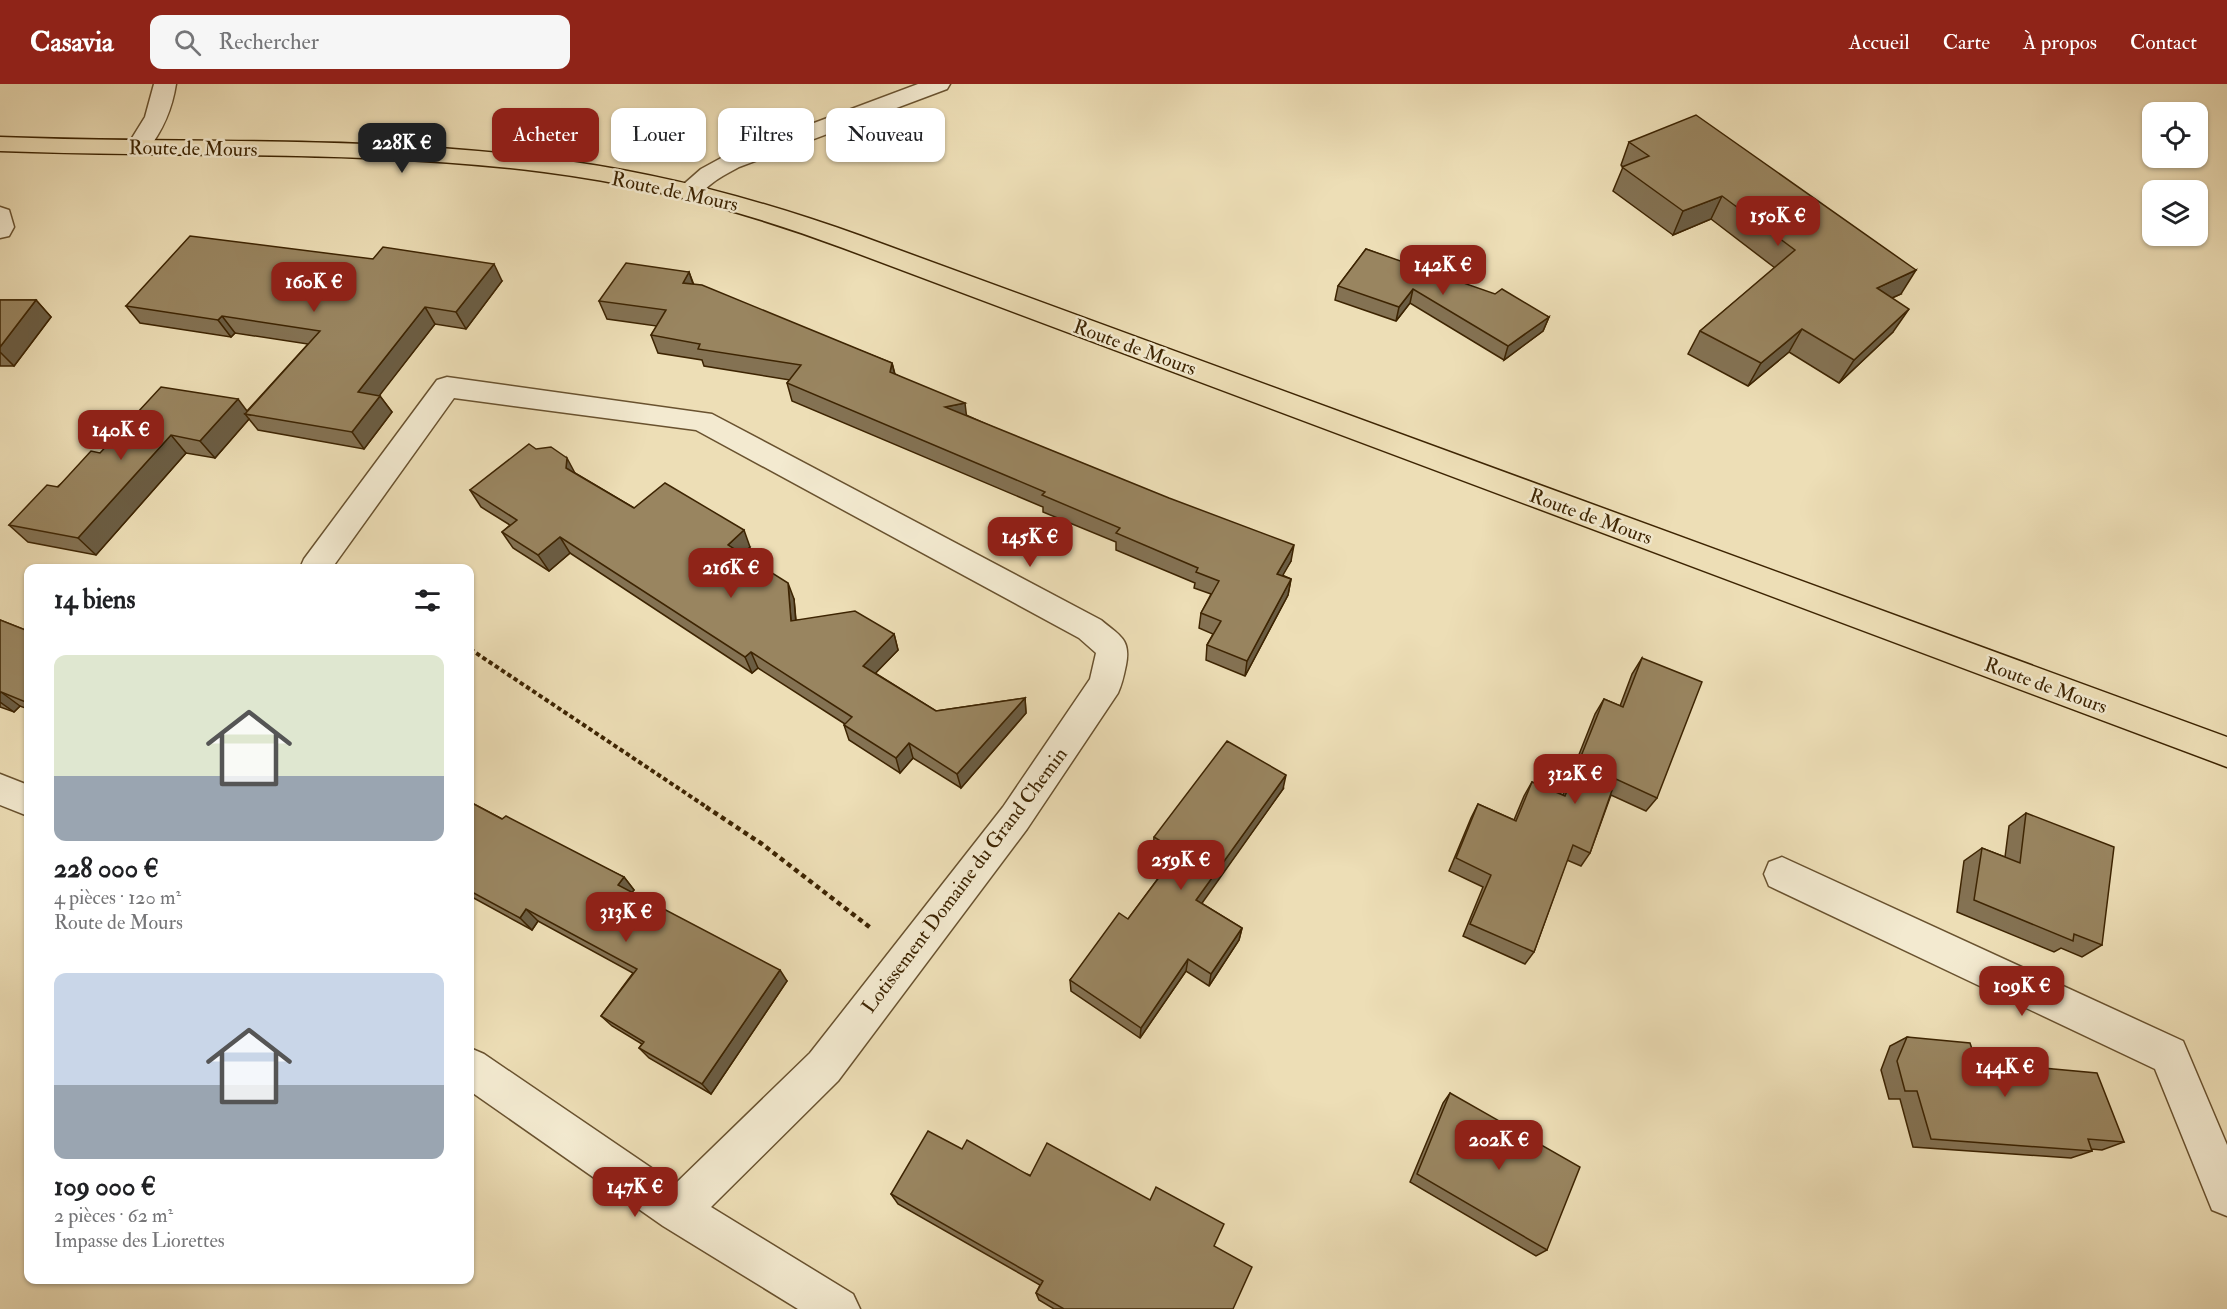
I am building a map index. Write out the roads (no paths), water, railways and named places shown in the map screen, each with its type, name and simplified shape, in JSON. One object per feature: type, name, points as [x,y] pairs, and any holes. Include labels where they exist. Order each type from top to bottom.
[{"type":"main road","name":"Route de Mours","points":[[0,144],[434,155],[544,165],[688,191],[736,203],[864,246],[2227,752]]},
{"type":"street","points":[[139,146],[149,133],[162,106],[165,84]]},
{"type":"street","points":[[688,191],[709,174],[730,162],[939,84]]},
{"type":"street","points":[[0,215],[2,227],[0,230]]},
{"type":"street","name":"Lotissement Domaine du Grand Chemin","points":[[318,564],[447,387],[702,421],[1090,629],[1113,649],[1106,683],[1015,819],[896,974],[824,1067],[678,1211]]},
{"type":"street","points":[[0,789],[24,799]]},
{"type":"street","points":[[1782,874],[2169,1055],[2227,1195]]},
{"type":"street","points":[[474,1071],[678,1211],[838,1309]]}]
